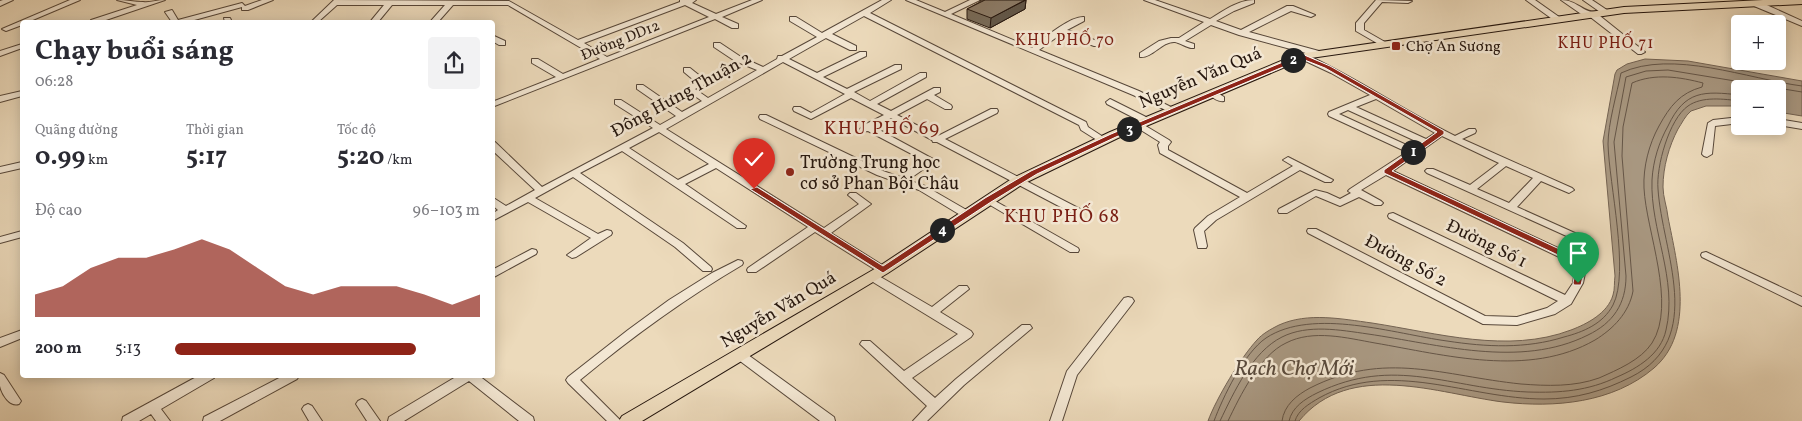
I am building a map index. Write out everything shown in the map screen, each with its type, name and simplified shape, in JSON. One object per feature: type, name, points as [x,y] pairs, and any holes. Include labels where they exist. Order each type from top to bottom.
[{"type":"main road","name":"Nguyễn Văn Quá","points":[[628,421],[878,273],[1018,181],[1104,140],[1173,110],[1217,96],[1302,56],[1606,12],[1802,1]]},
{"type":"street","points":[[0,4],[9,0]]},
{"type":"street","points":[[28,20],[76,0]]},
{"type":"street","points":[[120,0],[146,5]]},
{"type":"street","points":[[100,20],[162,0]]},
{"type":"street","points":[[188,20],[269,0]]},
{"type":"street","name":"Đường DD12","points":[[495,105],[758,0]]},
{"type":"street","name":"Đông Hưng Thuận 2","points":[[495,216],[622,147],[659,130],[781,58],[825,36],[887,0]]},
{"type":"street","points":[[910,0],[1173,110]]},
{"type":"street","points":[[946,14],[976,0]]},
{"type":"street","points":[[1148,0],[1242,33],[1316,53]]},
{"type":"street","points":[[1382,44],[1360,31],[1360,23],[1380,0],[1408,2],[1407,0]]},
{"type":"street","points":[[1530,0],[1558,19]]},
{"type":"street","points":[[1566,0],[1589,14],[1641,52]]},
{"type":"street","points":[[1587,0],[1606,12]]},
{"type":"street","points":[[316,20],[336,1],[509,3],[607,60]]},
{"type":"street","points":[[436,20],[453,1]]},
{"type":"street","points":[[578,43],[685,1],[735,26]]},
{"type":"street","points":[[1143,55],[1162,43],[1181,40],[1231,9],[1251,1]]},
{"type":"street","points":[[376,20],[391,2]]},
{"type":"street","points":[[1757,4],[1802,24]]},
{"type":"street","points":[[1242,33],[1290,8],[1311,15]]},
{"type":"street","points":[[169,12],[174,20]]},
{"type":"street","points":[[123,13],[125,20]]},
{"type":"street","points":[[864,14],[1034,98],[1083,124],[1084,128],[1104,140]]},
{"type":"street","points":[[792,19],[854,48]]},
{"type":"street","points":[[1033,51],[1081,19]]},
{"type":"street","points":[[6,29],[20,23]]},
{"type":"street","points":[[1061,31],[1097,44]]},
{"type":"street","points":[[495,39],[502,43]]},
{"type":"street","points":[[1177,40],[1191,46]]},
{"type":"street","points":[[717,45],[738,59],[762,69]]},
{"type":"street","points":[[0,54],[20,47]]},
{"type":"street","points":[[818,76],[863,54]]},
{"type":"street","points":[[1302,56],[1328,67],[1375,96],[1455,140],[1569,190]]},
{"type":"street","points":[[781,58],[1078,212]]},
{"type":"street","points":[[535,61],[563,78]]},
{"type":"street","points":[[797,109],[811,116],[898,68]]},
{"type":"street","points":[[687,70],[702,82],[689,89],[708,101]]},
{"type":"street","points":[[871,104],[923,75]]},
{"type":"street","points":[[640,87],[682,116]]},
{"type":"street","points":[[902,180],[925,164],[928,159],[864,129],[937,90]]},
{"type":"street","points":[[0,99],[20,94]]},
{"type":"street","points":[[927,95],[948,107]]},
{"type":"street","points":[[1375,96],[1332,114],[1413,152]]},
{"type":"street","points":[[618,102],[659,130],[815,227],[932,313],[967,334],[903,378]]},
{"type":"street","points":[[1110,102],[1143,123],[1166,142],[1163,145],[1163,151],[1246,197]]},
{"type":"street","points":[[1348,107],[1426,142]]},
{"type":"street","points":[[936,140],[994,111]]},
{"type":"street","points":[[762,117],[880,173],[922,188],[966,214]]},
{"type":"street","points":[[1707,154],[1711,125],[1713,123],[1731,121]]},
{"type":"street","points":[[1786,123],[1802,126]]},
{"type":"street","points":[[1455,140],[1472,131]]},
{"type":"street","points":[[1378,203],[1353,191],[1386,171],[1442,132]]},
{"type":"street","points":[[495,147],[541,191]]},
{"type":"street","points":[[622,147],[741,226]]},
{"type":"street","points":[[1288,160],[1328,180]]},
{"type":"street","points":[[1470,190],[1505,162]]},
{"type":"street","points":[[0,170],[20,165]]},
{"type":"street","points":[[678,184],[715,165]]},
{"type":"street","points":[[1202,246],[1198,230],[1212,218],[1300,166]]},
{"type":"street","points":[[1386,171],[1582,263],[1578,283],[1567,301]]},
{"type":"street","points":[[1430,171],[1582,240]]},
{"type":"street","points":[[573,173],[679,245],[707,269]]},
{"type":"street","points":[[1510,208],[1538,176]]},
{"type":"street","points":[[1283,211],[1315,193],[1340,203],[1358,194]]},
{"type":"street","points":[[824,233],[866,204],[853,195]]},
{"type":"street","points":[[528,198],[602,235],[572,255]]},
{"type":"street","points":[[988,200],[1074,250]]},
{"type":"street","points":[[495,203],[505,211]]},
{"type":"street","name":"Đường Số 1","points":[[1393,216],[1567,301]]},
{"type":"street","points":[[752,270],[815,227]]},
{"type":"street","name":"Đường Số 2","points":[[1312,231],[1483,320],[1518,321],[1551,311],[1567,301]]},
{"type":"street","points":[[0,240],[20,235]]},
{"type":"street","points":[[495,273],[532,252]]},
{"type":"street","points":[[1706,255],[1802,302]]},
{"type":"street","points":[[615,421],[572,380],[611,348],[674,302],[738,263]]},
{"type":"street","points":[[932,313],[964,289]]},
{"type":"street","points":[[1056,421],[1071,374],[1128,301]]},
{"type":"street","points":[[919,421],[1026,328]]},
{"type":"street","points":[[0,343],[20,335]]},
{"type":"street","points":[[866,344],[935,406]]},
{"type":"street","points":[[740,355],[829,421]]},
{"type":"street","points":[[0,378],[16,401]]},
{"type":"street","points":[[128,421],[205,378]]},
{"type":"street","points":[[209,421],[289,378]]},
{"type":"street","points":[[394,421],[464,378]]},
{"type":"street","points":[[473,378],[528,421]]},
{"type":"street","points":[[362,404],[374,421]]},
{"type":"street","points":[[152,407],[164,421]]},
{"type":"street","points":[[308,409],[316,421]]},
{"type":"water","name":"Rạch Chợ Mới","points":[[1645,59],[1688,61],[1802,81],[1802,116],[1786,113],[1786,80],[1731,80],[1731,106],[1706,106],[1691,111],[1678,129],[1667,157],[1663,187],[1679,276],[1679,317],[1675,336],[1667,353],[1654,368],[1638,380],[1602,396],[1563,403],[1523,404],[1424,388],[1396,385],[1369,386],[1343,391],[1320,402],[1299,421],[1208,421],[1217,401],[1251,347],[1267,332],[1290,321],[1313,318],[1337,318],[1447,336],[1497,341],[1547,337],[1584,325],[1602,312],[1613,295],[1615,276],[1603,141],[1615,74],[1617,70],[1627,64]]},
{"type":"building","points":[[985,0],[1025,0],[991,18],[967,9]]},
{"type":"place","name":"Chợ An Sương","points":[[1396,46]]},
{"type":"place","name":"Trường Trung học cơ sở Phan Bội Châu","points":[[790,172]]},
{"type":"district","name":"KHU PHỐ 70","points":[[1065,39]]},
{"type":"district","name":"KHU PHỐ 71","points":[[1606,42]]},
{"type":"district","name":"KHU PHỐ 69","points":[[882,127]]},
{"type":"district","name":"KHU PHỐ 68","points":[[1062,215]]},
{"type":"route","points":[[754,189],[883,270],[1018,181],[1114,135],[1302,56],[1328,67],[1375,96],[1442,132],[1386,171],[1582,263],[1578,283]]}]
